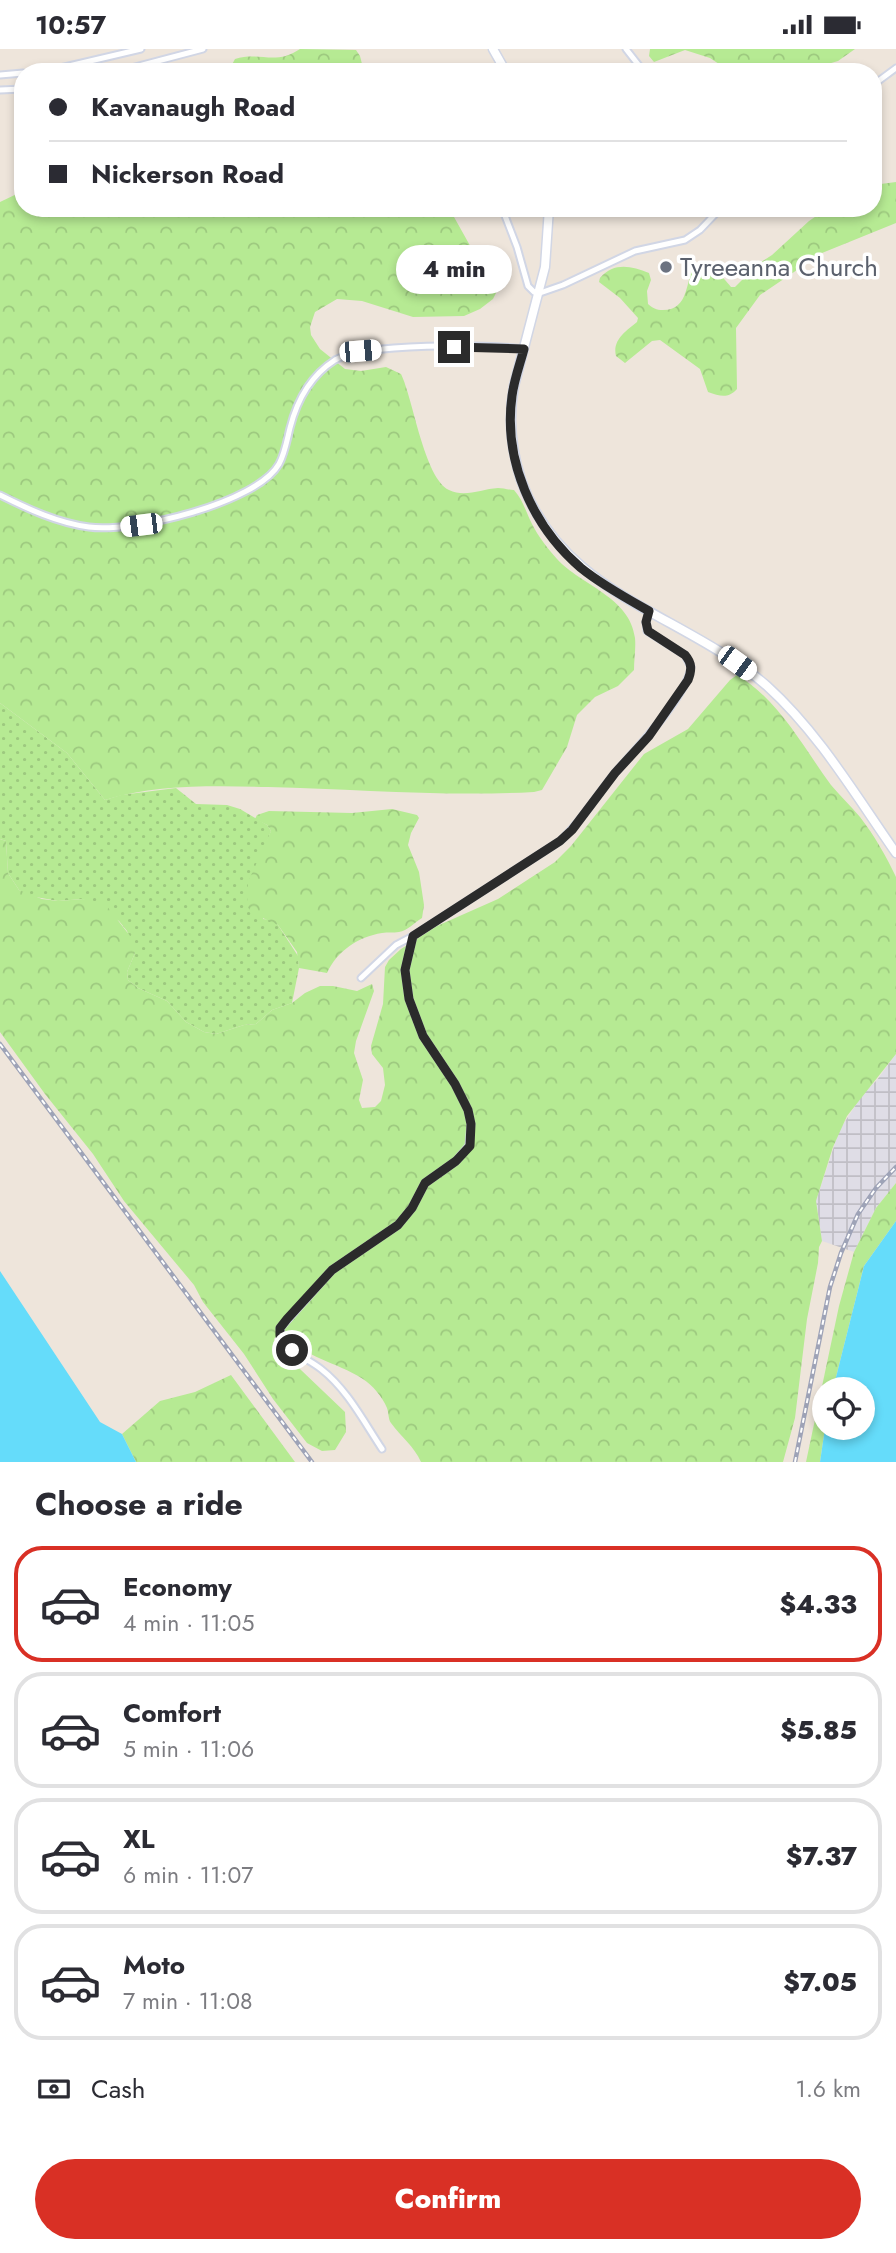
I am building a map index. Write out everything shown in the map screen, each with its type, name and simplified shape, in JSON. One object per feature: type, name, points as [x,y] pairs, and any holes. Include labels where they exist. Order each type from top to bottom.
[{"type":"street","points":[[81,63],[141,49]]},
{"type":"street","points":[[150,63],[203,49]]},
{"type":"street","points":[[626,49],[637,63]]},
{"type":"street","points":[[505,217],[528,286],[534,292],[540,293],[635,251],[685,240],[712,217]]},
{"type":"street","points":[[549,217],[548,245],[540,293],[512,395],[511,429],[516,465],[531,505],[551,537],[581,567],[737,663],[787,705],[836,767],[896,853]]},
{"type":"street","points":[[0,495],[38,513],[91,528],[134,526],[181,515],[234,497],[269,478],[283,456],[300,395],[323,369],[346,354],[429,347],[524,349]]},
{"type":"street","points":[[362,978],[396,945],[560,841],[572,830],[663,716],[688,680],[691,667],[685,655],[648,631],[646,622],[649,611]]},
{"type":"street","points":[[382,1449],[337,1384],[322,1369],[288,1347],[280,1336],[280,1328],[332,1270],[398,1225],[412,1208],[425,1183],[456,1161],[470,1146],[471,1124],[468,1110],[455,1084],[423,1036],[409,999],[405,970],[413,936]]},
{"type":"shaded area","points":[[896,1054],[896,1183],[876,1208],[854,1252],[822,1241],[816,1201],[839,1131],[862,1095]]},
{"type":"green space","points":[[300,49],[356,50],[362,63],[233,63],[235,59],[244,57],[275,58]]},
{"type":"green space","points":[[650,49],[855,49],[831,63],[718,63],[685,50],[654,62],[649,56]]},
{"type":"green space","points":[[896,182],[896,223],[822,253],[760,295],[736,328],[737,389],[730,394],[708,392],[700,369],[660,340],[652,341],[625,363],[616,356],[618,341],[638,318],[620,298],[599,282],[611,269],[623,267],[649,273],[651,280],[647,291],[648,304],[658,310],[672,309],[682,300],[695,264],[705,265],[731,287],[735,287],[758,264],[815,217],[882,217],[882,184]]},
{"type":"green space","points":[[14,195],[14,217],[454,217],[473,251],[494,276],[497,291],[493,299],[464,316],[413,317],[362,301],[337,299],[315,312],[310,327],[311,335],[320,349],[345,369],[361,371],[386,367],[401,374],[426,454],[440,483],[449,490],[461,493],[498,488],[514,490],[537,533],[554,555],[567,568],[615,602],[631,624],[635,638],[634,670],[618,686],[595,697],[577,715],[567,747],[542,790],[467,794],[206,786],[145,791],[105,800],[67,753],[0,703],[0,202]]},
{"type":"green space","points":[[737,675],[752,685],[778,711],[831,785],[865,824],[896,877],[896,1054],[847,1116],[833,1147],[816,1201],[822,1241],[807,1319],[795,1418],[783,1462],[421,1462],[389,1420],[385,1404],[370,1385],[352,1373],[302,1349],[284,1333],[279,1333],[274,1339],[279,1349],[345,1412],[346,1432],[335,1450],[322,1451],[307,1443],[273,1399],[244,1354],[203,1302],[194,1285],[124,1201],[93,1154],[0,1032],[0,839],[6,841],[8,873],[19,890],[42,899],[83,899],[106,905],[134,941],[135,953],[127,972],[128,980],[138,988],[167,1001],[186,1022],[204,1032],[216,1034],[256,1024],[272,1010],[292,1003],[320,986],[357,991],[372,984],[374,991],[354,1053],[363,1080],[359,1100],[362,1108],[375,1107],[381,1101],[385,1085],[383,1068],[372,1054],[371,1046],[383,1004],[385,967],[389,960],[437,926],[498,899],[555,862],[571,846],[644,754],[688,729]]},
{"type":"green space","points":[[0,703],[67,753],[105,800],[121,795],[176,788],[196,804],[227,805],[240,809],[267,825],[271,831],[262,855],[263,919],[278,925],[298,956],[299,968],[292,1003],[272,1010],[256,1024],[216,1034],[204,1032],[186,1022],[167,1001],[138,988],[128,980],[127,972],[135,953],[127,931],[119,921],[83,899],[58,901],[30,896],[19,890],[8,873],[6,841],[0,839]]},
{"type":"green space","points":[[392,809],[417,815],[419,818],[408,845],[419,872],[424,905],[422,918],[402,931],[373,935],[349,946],[336,958],[327,973],[299,968],[297,952],[278,925],[252,913],[247,906],[248,882],[271,831],[267,825],[255,819],[257,815],[269,811],[352,813]]},
{"type":"green space","points":[[896,1183],[896,1221],[864,1266],[836,1377],[824,1377],[854,1252],[876,1208]]},
{"type":"green space","points":[[231,1375],[295,1462],[136,1462],[122,1434],[160,1401],[195,1392]]},
{"type":"green space","points":[[812,1434],[812,1440],[823,1440],[820,1462],[806,1462]]},
{"type":"water","points":[[896,1221],[896,1462],[820,1462],[823,1440],[875,1440],[875,1377],[836,1377],[864,1266]]},
{"type":"water","points":[[0,1271],[100,1422],[122,1434],[136,1462],[0,1462]]},
{"type":"railway","points":[[0,1044],[312,1462]]},
{"type":"railway","points":[[795,1462],[830,1287],[841,1253],[858,1214],[876,1188],[896,1167]]},
{"type":"place","name":"Tyreeanna Church","points":[[666,267]]},
{"type":"route","points":[[292,1350],[280,1336],[280,1328],[287,1319],[332,1270],[398,1225],[412,1208],[425,1183],[456,1161],[470,1146],[472,1138],[468,1110],[455,1084],[423,1036],[409,999],[405,970],[413,936],[545,852],[572,830],[615,773],[649,736],[688,680],[691,671],[685,655],[648,631],[645,626],[649,611],[581,567],[551,537],[531,505],[516,465],[511,429],[512,395],[524,349],[454,347]]}]
